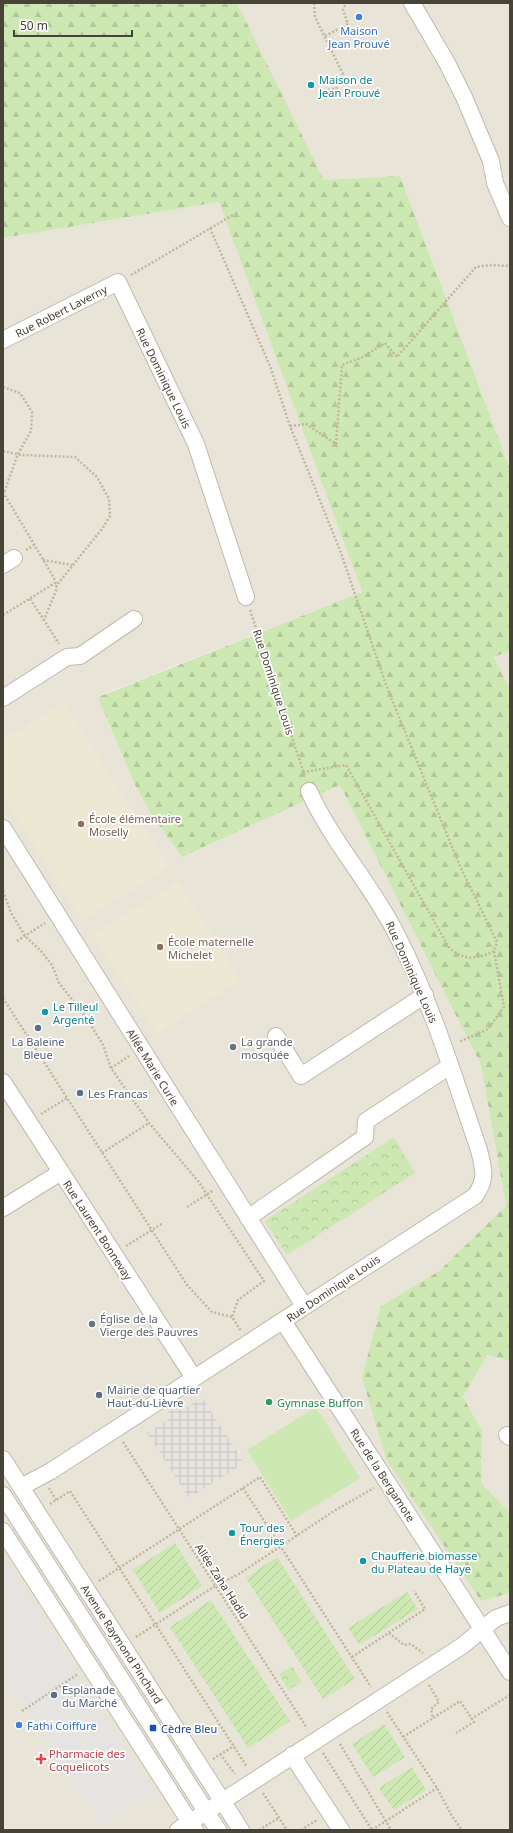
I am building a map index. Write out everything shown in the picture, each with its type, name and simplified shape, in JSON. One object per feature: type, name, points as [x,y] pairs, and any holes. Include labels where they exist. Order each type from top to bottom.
[{"type":"street","points":[[412,3],[447,63],[464,97],[490,161],[495,183],[510,218]]},
{"type":"street","name":"Rue Robert Laverny","points":[[3,340],[118,282]]},
{"type":"street","name":"Rue Dominique Louis","points":[[118,282],[196,444],[246,597]]},
{"type":"street","points":[[3,698],[67,657],[80,656],[134,619]]},
{"type":"street","name":"Rue Dominique Louis","points":[[21,1487],[51,1471],[284,1321],[304,1306],[475,1196],[480,1188],[484,1175],[482,1162],[425,995],[397,934],[378,900],[324,818],[309,791]]},
{"type":"street","name":"Allée Marie Curie","points":[[3,828],[304,1306]]},
{"type":"street","points":[[276,1036],[301,1076],[425,995]]},
{"type":"street","points":[[248,1218],[365,1137],[366,1121],[450,1066]]},
{"type":"street","name":"Rue Laurent Bonnevay","points":[[3,1082],[194,1378]]},
{"type":"street","points":[[3,1208],[61,1172]]},
{"type":"street","name":"Rue de la Bergamote","points":[[284,1321],[510,1672]]},
{"type":"street","name":"Avenue Raymond Pinchard","points":[[3,1459],[241,1830]]},
{"type":"street","name":"Avenue Raymond Pinchard","points":[[3,1495],[218,1830]]},
{"type":"street","points":[[3,1531],[188,1827],[206,1812],[223,1801],[246,1778],[292,1755],[315,1741],[456,1650],[496,1618],[510,1613]]},
{"type":"street","points":[[292,1755],[341,1830]]},
{"type":"path","points":[[314,3],[315,17],[343,74],[336,89],[328,90]]},
{"type":"path","points":[[325,36],[348,24],[343,10],[346,3]]},
{"type":"path","points":[[118,282],[233,215]]},
{"type":"path","points":[[210,228],[270,366],[290,426],[342,554],[386,685],[459,864],[497,942],[494,951],[504,1007],[488,1028],[444,1049]]},
{"type":"path","points":[[290,426],[306,424],[336,444],[342,365],[361,358],[384,343],[397,357],[476,267],[492,265],[510,266]]},
{"type":"path","points":[[3,387],[20,393],[32,412],[31,431],[18,454],[3,492],[56,584],[44,620]]},
{"type":"path","points":[[3,450],[18,454],[75,457],[97,477],[109,499],[110,516],[102,529],[56,584],[3,615]]},
{"type":"path","points":[[43,560],[72,565]]},
{"type":"path","name":"Rue Dominique Louis","points":[[246,597],[309,791]]},
{"type":"path","points":[[30,599],[67,657]]},
{"type":"path","points":[[303,772],[346,765],[448,946],[453,952],[470,958],[478,958],[494,951]]},
{"type":"path","points":[[3,891],[11,912],[25,936],[52,965],[59,983],[86,1017],[103,1045],[111,1068],[149,1123],[198,1181],[264,1281],[238,1300],[232,1317]]},
{"type":"path","points":[[17,941],[58,915]]},
{"type":"path","points":[[3,998],[187,1285],[212,1312],[232,1317],[241,1331]]},
{"type":"path","points":[[111,1068],[141,1048]]},
{"type":"path","points":[[29,1122],[67,1098]]},
{"type":"path","points":[[102,1153],[149,1123]]},
{"type":"path","points":[[188,1207],[226,1183]]},
{"type":"path","points":[[114,1254],[163,1222]]},
{"type":"path","name":"Allée Zaha Hadid","points":[[115,1430],[372,1830]]},
{"type":"path","points":[[96,1583],[178,1528],[260,1477],[297,1536]]},
{"type":"path","points":[[242,1488],[368,1682]]},
{"type":"path","points":[[70,1491],[247,1766],[246,1778],[234,1774],[222,1754],[234,1746]]},
{"type":"path","points":[[175,1612],[215,1586],[239,1574],[334,1511],[367,1492]]},
{"type":"path","points":[[352,1656],[425,1609],[414,1591]]},
{"type":"path","points":[[388,1633],[404,1645],[410,1644],[422,1653]]},
{"type":"path","points":[[429,1686],[439,1702],[431,1709],[433,1719]]},
{"type":"path","points":[[471,1719],[510,1695]]},
{"type":"path","points":[[403,1737],[460,1702],[474,1722],[456,1733]]},
{"type":"path","points":[[390,1716],[437,1788],[452,1816],[462,1830]]},
{"type":"path","points":[[340,1744],[391,1830]]},
{"type":"path","points":[[372,1830],[437,1788]]},
{"type":"path","points":[[263,1793],[287,1830]]},
{"type":"path","points":[[259,1830],[279,1818]]},
{"type":"path","points":[[301,1830],[314,1822]]},
{"type":"shaded area","points":[[237,3],[510,3],[510,469],[400,176],[324,180]]},
{"type":"shaded area","points":[[219,202],[362,592],[98,696],[135,785],[149,811],[182,857],[340,785],[481,1065],[506,1206],[439,1271],[381,1306],[481,1601],[510,1593],[510,1830],[3,1830],[3,238]]},
{"type":"shaded area","points":[[510,651],[510,689],[494,657]]},
{"type":"shaded area","name":"École élémentaire Moselly","points":[[63,702],[169,867],[83,921],[3,797],[3,740]]},
{"type":"shaded area","name":"École maternelle Michelet","points":[[178,881],[241,980],[157,1034],[93,935]]},
{"type":"shaded area","points":[[487,1355],[510,1361],[510,1513],[481,1483],[482,1432],[463,1397]]},
{"type":"shaded area","points":[[202,1397],[244,1463],[189,1498],[147,1433],[168,1420],[165,1414],[177,1406],[181,1411]]},
{"type":"shaded area","name":"Esplanade du Marché","points":[[3,1558],[154,1793],[102,1827],[3,1674]]},
{"type":"green space","points":[[3,3],[237,3],[324,180],[400,176],[510,469],[510,651],[494,657],[510,689],[510,1361],[487,1355],[463,1397],[482,1431],[481,1483],[510,1513],[510,1593],[481,1601],[386,1459],[362,1377],[381,1306],[439,1271],[506,1206],[481,1065],[340,785],[182,857],[149,811],[135,785],[98,697],[362,592],[219,202],[3,238]]},
{"type":"green space","points":[[394,1137],[415,1173],[287,1255],[265,1221]]},
{"type":"green space","points":[[316,1407],[360,1478],[291,1521],[247,1450]]},
{"type":"green space","points":[[175,1543],[202,1586],[160,1613],[133,1570]]},
{"type":"green space","points":[[277,1557],[355,1679],[323,1699],[246,1578]]},
{"type":"green space","points":[[407,1592],[418,1609],[359,1645],[348,1628]]},
{"type":"green space","points":[[211,1600],[290,1721],[248,1748],[170,1627]]},
{"type":"green space","points":[[292,1666],[302,1682],[288,1690],[279,1674]]},
{"type":"green space","points":[[384,1724],[405,1757],[373,1777],[352,1744]]},
{"type":"green space","points":[[412,1767],[426,1790],[394,1810],[379,1788]]},
{"type":"place","name":"Maison Jean Prouvé","points":[[359,17]]},
{"type":"place","name":"Maison de Jean Prouvé","points":[[311,85]]},
{"type":"place","name":"École élémentaire Moselly","points":[[81,824]]},
{"type":"place","name":"École maternelle Michelet","points":[[160,947]]},
{"type":"place","name":"Le Tilleul Argenté","points":[[45,1012]]},
{"type":"place","name":"La Baleine Bleue","points":[[38,1028]]},
{"type":"place","name":"La grande mosquée","points":[[233,1047]]},
{"type":"place","name":"Les Francas","points":[[80,1093]]},
{"type":"place","name":"Église de la Vierge des Pauvres","points":[[92,1324]]},
{"type":"place","name":"Mairie de quartier Haut-du-Lièvre","points":[[99,1395]]},
{"type":"place","name":"Gymnase Buffon","points":[[269,1402]]},
{"type":"place","name":"Tour des Énergies","points":[[232,1533]]},
{"type":"place","name":"Chaufferie biomasse du Plateau de Haye","points":[[363,1561]]},
{"type":"place","name":"Esplanade du Marché","points":[[54,1695]]},
{"type":"place","name":"Fathi Coiffure","points":[[19,1725]]},
{"type":"place","name":"Cèdre Bleu","points":[[153,1728]]},
{"type":"place","name":"Pharmacie des Coquelicots","points":[[41,1759]]}]
